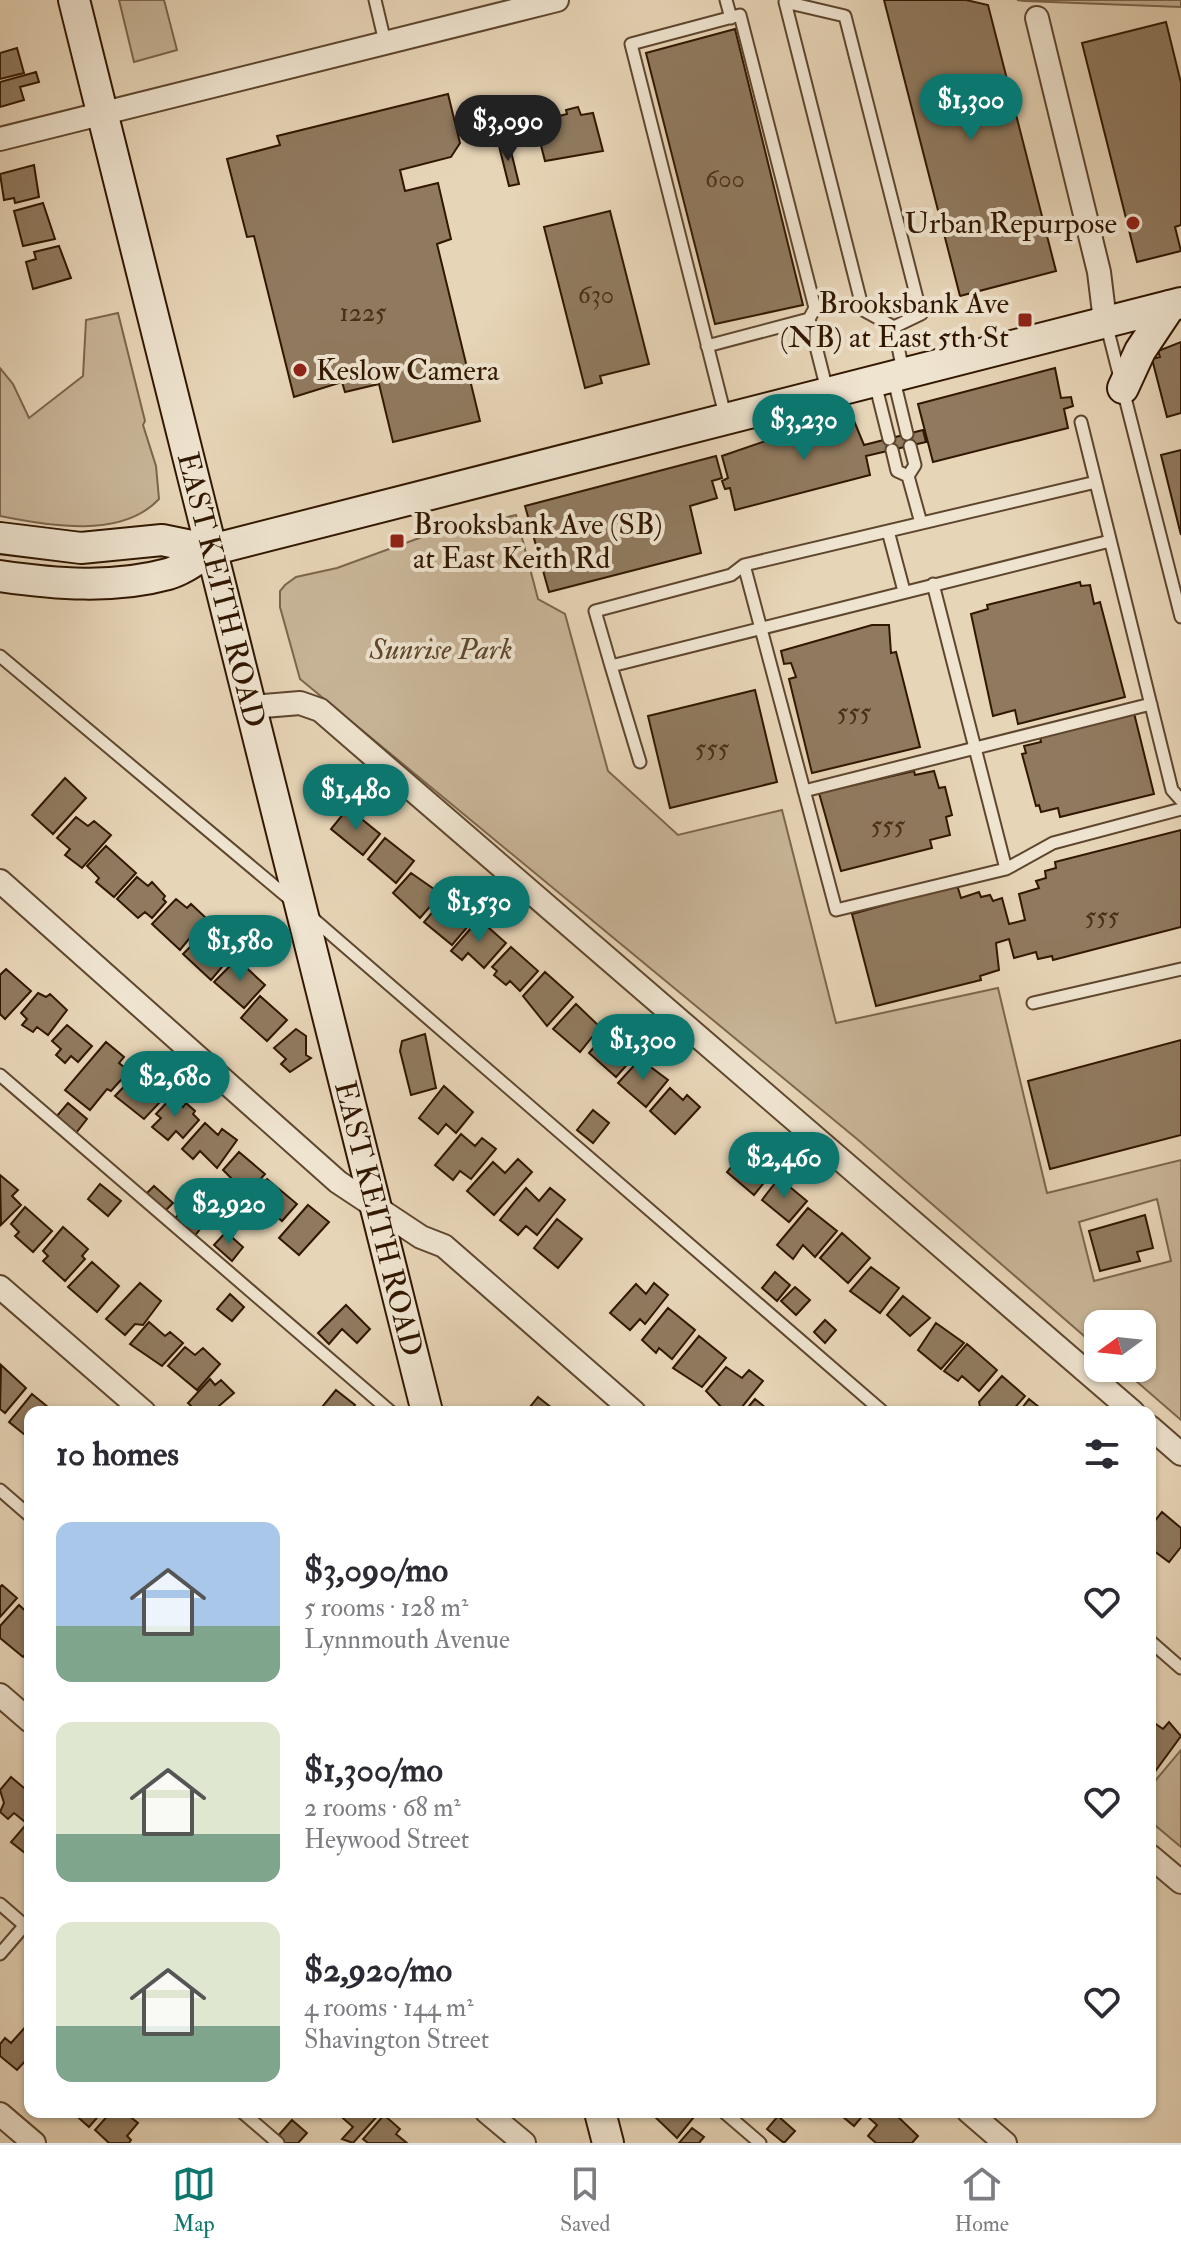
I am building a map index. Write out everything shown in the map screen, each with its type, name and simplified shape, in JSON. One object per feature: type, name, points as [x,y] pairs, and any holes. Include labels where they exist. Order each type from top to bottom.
[{"type":"main road","name":"EAST KEITH ROAD","points":[[74,0],[379,1209],[426,1406]]},
{"type":"main road","points":[[0,576],[45,583],[107,583],[171,574],[211,550],[1175,304]]},
{"type":"main road","points":[[1123,388],[1140,351],[1175,304]]},
{"type":"main road","points":[[0,538],[81,548],[162,540],[211,550]]},
{"type":"main road","points":[[602,2118],[608,2143]]},
{"type":"street","points":[[0,139],[557,0]]},
{"type":"street","points":[[1037,18],[1099,272],[1105,321]]},
{"type":"street","points":[[252,707],[300,703],[320,710],[1126,1406]]},
{"type":"street","points":[[0,881],[338,1182],[421,1237],[444,1246],[627,1406]]},
{"type":"street","points":[[0,1287],[137,1406]]},
{"type":"street","points":[[1156,1432],[1181,1454]]},
{"type":"street","points":[[0,1695],[24,1716]]},
{"type":"street","points":[[1156,1861],[1181,1882]]},
{"type":"street","points":[[0,2114],[34,2143]]},
{"type":"street","points":[[494,2118],[524,2143]]},
{"type":"street","points":[[976,2118],[1005,2143]]},
{"type":"lane","points":[[375,0],[385,42]]},
{"type":"lane","points":[[726,0],[731,18]]},
{"type":"lane","points":[[785,2],[845,16],[921,314],[894,327],[863,310],[785,2]]},
{"type":"lane","points":[[726,417],[631,44],[740,15],[815,308],[809,319],[827,391]]},
{"type":"lane","points":[[707,346],[809,319]]},
{"type":"lane","points":[[1105,321],[1181,617]]},
{"type":"lane","points":[[894,327],[890,444],[897,471],[908,476]]},
{"type":"lane","points":[[890,375],[915,465],[908,476],[921,523]]},
{"type":"lane","points":[[1081,422],[1172,790],[1181,800]]},
{"type":"lane","points":[[640,762],[595,611],[731,575],[744,565],[1096,482]]},
{"type":"lane","points":[[888,531],[904,591]]},
{"type":"lane","points":[[611,666],[760,626],[1110,541]]},
{"type":"lane","points":[[744,565],[836,910],[1006,869],[1053,843],[1181,809]]},
{"type":"lane","points":[[933,584],[1006,869]]},
{"type":"lane","points":[[0,656],[303,910],[876,1406]]},
{"type":"lane","points":[[804,791],[1151,704]]},
{"type":"lane","points":[[1033,1003],[1181,969]]},
{"type":"lane","points":[[0,1075],[384,1406]]},
{"type":"lane","points":[[0,1490],[24,1511]]},
{"type":"lane","points":[[1156,1646],[1181,1668]]},
{"type":"lane","points":[[0,1904],[24,1925]]},
{"type":"lane","points":[[0,1954],[24,1931]]},
{"type":"lane","points":[[249,2118],[278,2143]]},
{"type":"lane","points":[[731,2118],[760,2143]]},
{"type":"green space","points":[[119,0],[164,0],[177,50],[134,62]]},
{"type":"green space","points":[[1017,0],[1181,0],[1181,7],[1024,1]]},
{"type":"green space","points":[[118,313],[145,421],[143,425],[156,466],[159,499],[144,512],[105,525],[62,526],[0,516],[0,368],[13,384],[29,418],[83,376],[86,320]]},
{"type":"green space","name":"Sunrise Park","points":[[516,515],[538,599],[565,614],[608,771],[678,835],[782,810],[836,1023],[998,988],[1047,1193],[1181,1160],[1181,1420],[1137,1382],[1156,1382],[1156,1310],[1084,1310],[1084,1336],[857,1139],[300,679],[280,607],[280,591],[296,577],[337,568],[422,537]],"holes":[[[1157,1199],[1171,1261],[1094,1281],[1079,1222]]]},
{"type":"green space","points":[[1181,1750],[1181,1847],[1156,1826],[1156,1780]]},
{"type":"building","points":[[884,0],[966,0],[988,5],[1056,271],[960,296]]},
{"type":"building","points":[[1166,22],[1181,83],[1181,225],[1175,227],[1181,251],[1137,262],[1082,43]]},
{"type":"building","points":[[735,29],[803,305],[715,324],[646,53]]},
{"type":"building","points":[[17,48],[24,73],[0,79],[0,53]]},
{"type":"building","points":[[36,72],[39,82],[20,87],[24,100],[0,107],[0,82]]},
{"type":"building","points":[[448,94],[460,143],[451,157],[400,170],[405,191],[438,183],[451,239],[437,244],[480,421],[393,442],[379,384],[345,392],[342,382],[294,397],[254,236],[247,237],[227,159],[280,145],[277,136]]},
{"type":"building","points":[[578,107],[581,115],[593,113],[603,151],[545,161],[535,122],[567,114],[566,110]]},
{"type":"building","points":[[508,139],[519,184],[509,186],[498,142]]},
{"type":"building","points":[[34,165],[39,197],[15,203],[14,198],[4,200],[0,174]]},
{"type":"building","points":[[43,203],[55,239],[23,246],[14,211]]},
{"type":"building","points":[[610,211],[649,364],[600,376],[602,383],[585,388],[544,227]]},
{"type":"building","points":[[59,246],[71,278],[33,289],[26,262],[36,259],[34,252]]},
{"type":"building","points":[[1181,342],[1181,413],[1167,417],[1152,359],[1160,357],[1158,351]]},
{"type":"building","points":[[1055,368],[1061,398],[1071,397],[1073,406],[1064,409],[1068,428],[933,462],[918,404]]},
{"type":"building","points":[[852,416],[864,445],[923,430],[926,442],[866,456],[870,475],[735,510],[730,488],[725,489],[722,481],[728,478],[722,456],[783,435],[794,439],[791,433]]},
{"type":"building","points":[[1181,450],[1181,535],[1161,455]]},
{"type":"building","points":[[716,456],[722,478],[712,481],[717,498],[690,506],[701,553],[549,592],[525,506]]},
{"type":"building","points":[[1080,582],[1081,586],[1090,585],[1094,604],[1100,602],[1125,697],[1018,724],[1015,710],[993,716],[971,614],[988,609],[987,605]]},
{"type":"building","points":[[872,625],[889,625],[891,653],[896,652],[920,747],[812,773],[789,679],[796,677],[791,663],[784,664],[781,651]]},
{"type":"building","points":[[755,690],[777,782],[670,808],[648,716]]},
{"type":"building","points":[[1134,713],[1154,794],[1060,817],[1058,808],[1041,812],[1039,805],[1036,806],[1022,754],[1026,753],[1024,746],[1041,742],[1040,737]]},
{"type":"building","points":[[914,771],[915,775],[934,771],[939,788],[945,787],[952,815],[946,817],[950,835],[930,840],[932,848],[841,871],[819,793]]},
{"type":"building","points":[[65,778],[86,798],[53,834],[32,815]]},
{"type":"building","points":[[348,808],[380,834],[363,855],[331,829]]},
{"type":"building","points":[[76,817],[88,826],[94,821],[111,835],[82,868],[65,855],[70,849],[57,838]]},
{"type":"building","points":[[1181,830],[1181,927],[1053,960],[1052,956],[1038,959],[1036,952],[1014,958],[1009,939],[996,943],[999,970],[980,976],[981,980],[876,1006],[852,914],[957,885],[961,898],[979,892],[981,897],[990,895],[993,901],[1002,898],[1009,924],[1025,920],[1019,894],[1039,888],[1036,881],[1046,878],[1045,871],[1056,868],[1055,862]]},
{"type":"building","points":[[385,838],[414,861],[396,883],[368,859]]},
{"type":"building","points":[[106,846],[136,873],[114,897],[96,882],[99,878],[87,866]]},
{"type":"building","points":[[411,873],[441,894],[420,918],[393,893]]},
{"type":"building","points":[[137,877],[148,886],[152,882],[165,896],[163,899],[166,902],[152,918],[145,912],[138,918],[117,899]]},
{"type":"building","points":[[447,895],[475,918],[452,945],[424,922]]},
{"type":"building","points":[[176,899],[187,908],[191,904],[206,918],[180,950],[152,924]]},
{"type":"building","points":[[479,919],[506,943],[484,968],[468,953],[462,960],[451,951]]},
{"type":"building","points":[[205,932],[213,938],[215,936],[233,954],[211,980],[183,954]]},
{"type":"building","points":[[511,947],[538,971],[520,991],[510,981],[506,985],[494,975],[497,971],[492,967]]},
{"type":"building","points":[[237,959],[265,985],[244,1008],[214,982]]},
{"type":"building","points":[[6,969],[31,991],[5,1019],[0,1014],[0,975]]},
{"type":"building","points":[[545,972],[573,997],[547,1026],[523,996]]},
{"type":"building","points":[[38,993],[46,997],[50,994],[67,1010],[48,1035],[37,1027],[33,1032],[22,1025],[27,1019],[21,1013]]},
{"type":"building","points":[[260,996],[287,1020],[267,1041],[241,1018]]},
{"type":"building","points":[[576,1004],[600,1027],[580,1052],[553,1029]]},
{"type":"building","points":[[67,1025],[92,1046],[78,1062],[71,1056],[65,1063],[56,1055],[61,1049],[52,1041]]},
{"type":"building","points":[[296,1029],[306,1036],[306,1055],[311,1058],[290,1072],[281,1064],[286,1059],[274,1048]]},
{"type":"building","points":[[607,1032],[633,1058],[616,1077],[589,1053]]},
{"type":"building","points":[[425,1034],[436,1088],[411,1095],[400,1051],[402,1041]]},
{"type":"building","points":[[1181,1040],[1181,1135],[1050,1169],[1028,1081]]},
{"type":"building","points":[[106,1042],[124,1057],[119,1063],[129,1071],[111,1091],[107,1089],[90,1110],[65,1090]]},
{"type":"building","points":[[640,1059],[668,1080],[646,1107],[618,1083]]},
{"type":"building","points":[[135,1075],[160,1102],[144,1119],[115,1096]]},
{"type":"building","points":[[444,1086],[473,1112],[456,1133],[446,1124],[438,1134],[419,1118]]},
{"type":"building","points":[[670,1088],[683,1100],[687,1095],[700,1107],[675,1134],[650,1111]]},
{"type":"building","points":[[172,1097],[183,1107],[186,1103],[199,1120],[183,1138],[176,1131],[168,1140],[152,1127],[161,1118],[156,1114]]},
{"type":"building","points":[[68,1103],[87,1119],[76,1133],[56,1117]]},
{"type":"building","points":[[593,1110],[609,1123],[593,1143],[577,1130]]},
{"type":"building","points":[[205,1123],[218,1135],[222,1129],[237,1140],[217,1168],[200,1151],[193,1159],[182,1149]]},
{"type":"building","points":[[461,1134],[475,1146],[482,1138],[496,1149],[471,1179],[460,1171],[453,1180],[435,1165]]},
{"type":"building","points":[[745,1150],[772,1173],[754,1195],[727,1172]]},
{"type":"building","points":[[239,1152],[265,1174],[247,1194],[223,1170]]},
{"type":"building","points":[[518,1159],[532,1172],[494,1215],[467,1191],[493,1162],[505,1173]]},
{"type":"building","points":[[0,1175],[18,1190],[12,1196],[21,1205],[1,1225]]},
{"type":"building","points":[[779,1178],[807,1201],[789,1222],[762,1200]]},
{"type":"building","points":[[267,1179],[297,1204],[282,1221],[251,1195]]},
{"type":"building","points":[[100,1184],[121,1201],[108,1216],[88,1199]]},
{"type":"building","points":[[154,1186],[173,1203],[164,1212],[146,1194]]},
{"type":"building","points":[[526,1188],[539,1201],[550,1188],[565,1200],[537,1235],[526,1226],[518,1235],[500,1220]]},
{"type":"building","points":[[308,1205],[329,1222],[299,1255],[279,1238]]},
{"type":"building","points":[[25,1207],[52,1231],[33,1252],[15,1236],[19,1232],[11,1224]]},
{"type":"building","points":[[185,1208],[191,1214],[188,1217],[201,1228],[193,1238],[178,1226],[176,1217]]},
{"type":"building","points":[[808,1208],[837,1231],[815,1257],[803,1245],[793,1259],[777,1245]]},
{"type":"building","points":[[1145,1215],[1153,1248],[1137,1252],[1140,1261],[1100,1271],[1089,1231]]},
{"type":"building","points":[[557,1219],[582,1239],[558,1268],[534,1248]]},
{"type":"building","points":[[63,1227],[88,1249],[82,1256],[85,1259],[65,1281],[43,1261],[48,1256],[43,1251]]},
{"type":"building","points":[[226,1232],[243,1247],[232,1261],[214,1245]]},
{"type":"building","points":[[842,1233],[870,1258],[848,1283],[820,1258]]},
{"type":"building","points":[[92,1262],[119,1286],[97,1312],[68,1287]]},
{"type":"building","points":[[871,1267],[899,1288],[880,1313],[850,1291]]},
{"type":"building","points":[[775,1272],[790,1285],[777,1301],[762,1288]]},
{"type":"building","points":[[140,1283],[161,1301],[143,1325],[135,1324],[125,1335],[106,1319]]},
{"type":"building","points":[[654,1283],[668,1295],[645,1324],[640,1319],[630,1330],[610,1313],[636,1284],[646,1294]]},
{"type":"building","points":[[795,1287],[810,1300],[796,1315],[781,1301]]},
{"type":"building","points":[[230,1294],[244,1307],[232,1321],[217,1309]]},
{"type":"building","points":[[903,1296],[930,1318],[910,1336],[887,1315]]},
{"type":"building","points":[[346,1305],[370,1329],[357,1343],[342,1329],[329,1344],[318,1333]]},
{"type":"building","points":[[668,1308],[695,1330],[672,1359],[659,1348],[656,1353],[642,1340]]},
{"type":"building","points":[[825,1320],[836,1330],[825,1343],[814,1332]]},
{"type":"building","points":[[149,1322],[165,1336],[170,1332],[183,1343],[162,1366],[130,1344]]},
{"type":"building","points":[[936,1323],[964,1343],[941,1369],[918,1350]]},
{"type":"building","points":[[699,1336],[726,1358],[702,1387],[673,1368]]},
{"type":"building","points":[[967,1344],[997,1370],[979,1391],[962,1376],[958,1381],[944,1371]]},
{"type":"building","points":[[185,1347],[195,1355],[203,1348],[220,1364],[197,1390],[168,1366]]},
{"type":"building","points":[[1,1365],[26,1388],[5,1413],[0,1409]]},
{"type":"building","points":[[726,1367],[742,1378],[749,1370],[763,1381],[743,1406],[720,1406],[706,1391]]},
{"type":"building","points":[[1002,1376],[1025,1396],[1016,1406],[980,1406],[979,1402]]},
{"type":"building","points":[[210,1379],[215,1385],[221,1380],[234,1393],[219,1406],[191,1406],[188,1403]]},
{"type":"building","points":[[336,1390],[355,1405],[354,1406],[323,1406]]},
{"type":"building","points":[[32,1394],[47,1406],[24,1406],[24,1434],[9,1422]]},
{"type":"building","points":[[538,1397],[549,1406],[531,1406]]},
{"type":"building","points":[[755,1399],[764,1406],[749,1406]]},
{"type":"building","points":[[1029,1399],[1038,1406],[1024,1406]]},
{"type":"building","points":[[1162,1512],[1181,1528],[1181,1547],[1169,1562],[1156,1552],[1156,1520]]},
{"type":"building","points":[[2,1585],[17,1598],[0,1617],[0,1587]]},
{"type":"building","points":[[19,1605],[24,1610],[23,1657],[0,1638],[0,1626]]},
{"type":"building","points":[[1169,1722],[1181,1736],[1156,1770],[1156,1724],[1163,1729]]},
{"type":"building","points":[[11,1777],[24,1788],[24,1821],[14,1813],[8,1819],[0,1812],[4,1803],[0,1790]]},
{"type":"building","points":[[24,1827],[24,1852],[11,1842]]},
{"type":"building","points":[[24,2028],[24,2062],[17,2070],[0,2056],[0,2044],[5,2038],[11,2043]]},
{"type":"building","points":[[79,2118],[97,2118],[89,2127]]},
{"type":"building","points":[[106,2118],[132,2118],[138,2123],[127,2136],[131,2140],[129,2143],[109,2143],[95,2130]]},
{"type":"building","points":[[343,2118],[376,2118],[353,2143],[342,2139],[353,2127]]},
{"type":"building","points":[[381,2118],[387,2118],[400,2129],[396,2134],[407,2143],[368,2143],[363,2139]]},
{"type":"building","points":[[656,2118],[693,2118],[677,2138]]},
{"type":"building","points":[[776,2118],[780,2118],[795,2131],[784,2143],[767,2129]]},
{"type":"building","points":[[844,2118],[861,2118],[854,2126]]},
{"type":"building","points":[[869,2118],[899,2118],[918,2136],[912,2143],[876,2143],[868,2136],[877,2125]]},
{"type":"building","points":[[292,2120],[307,2133],[298,2143],[284,2143],[277,2137]]},
{"type":"building","points":[[692,2128],[704,2137],[699,2143],[679,2143]]},
{"type":"place","name":"Urban Repurpose","points":[[1133,223]]},
{"type":"place","name":"Brooksbank Ave (NB) at East 5th St","points":[[1025,320]]},
{"type":"place","name":"Keslow Camera","points":[[300,370]]},
{"type":"place","name":"Brooksbank Ave (SB) at East Keith Rd","points":[[397,541]]}]
